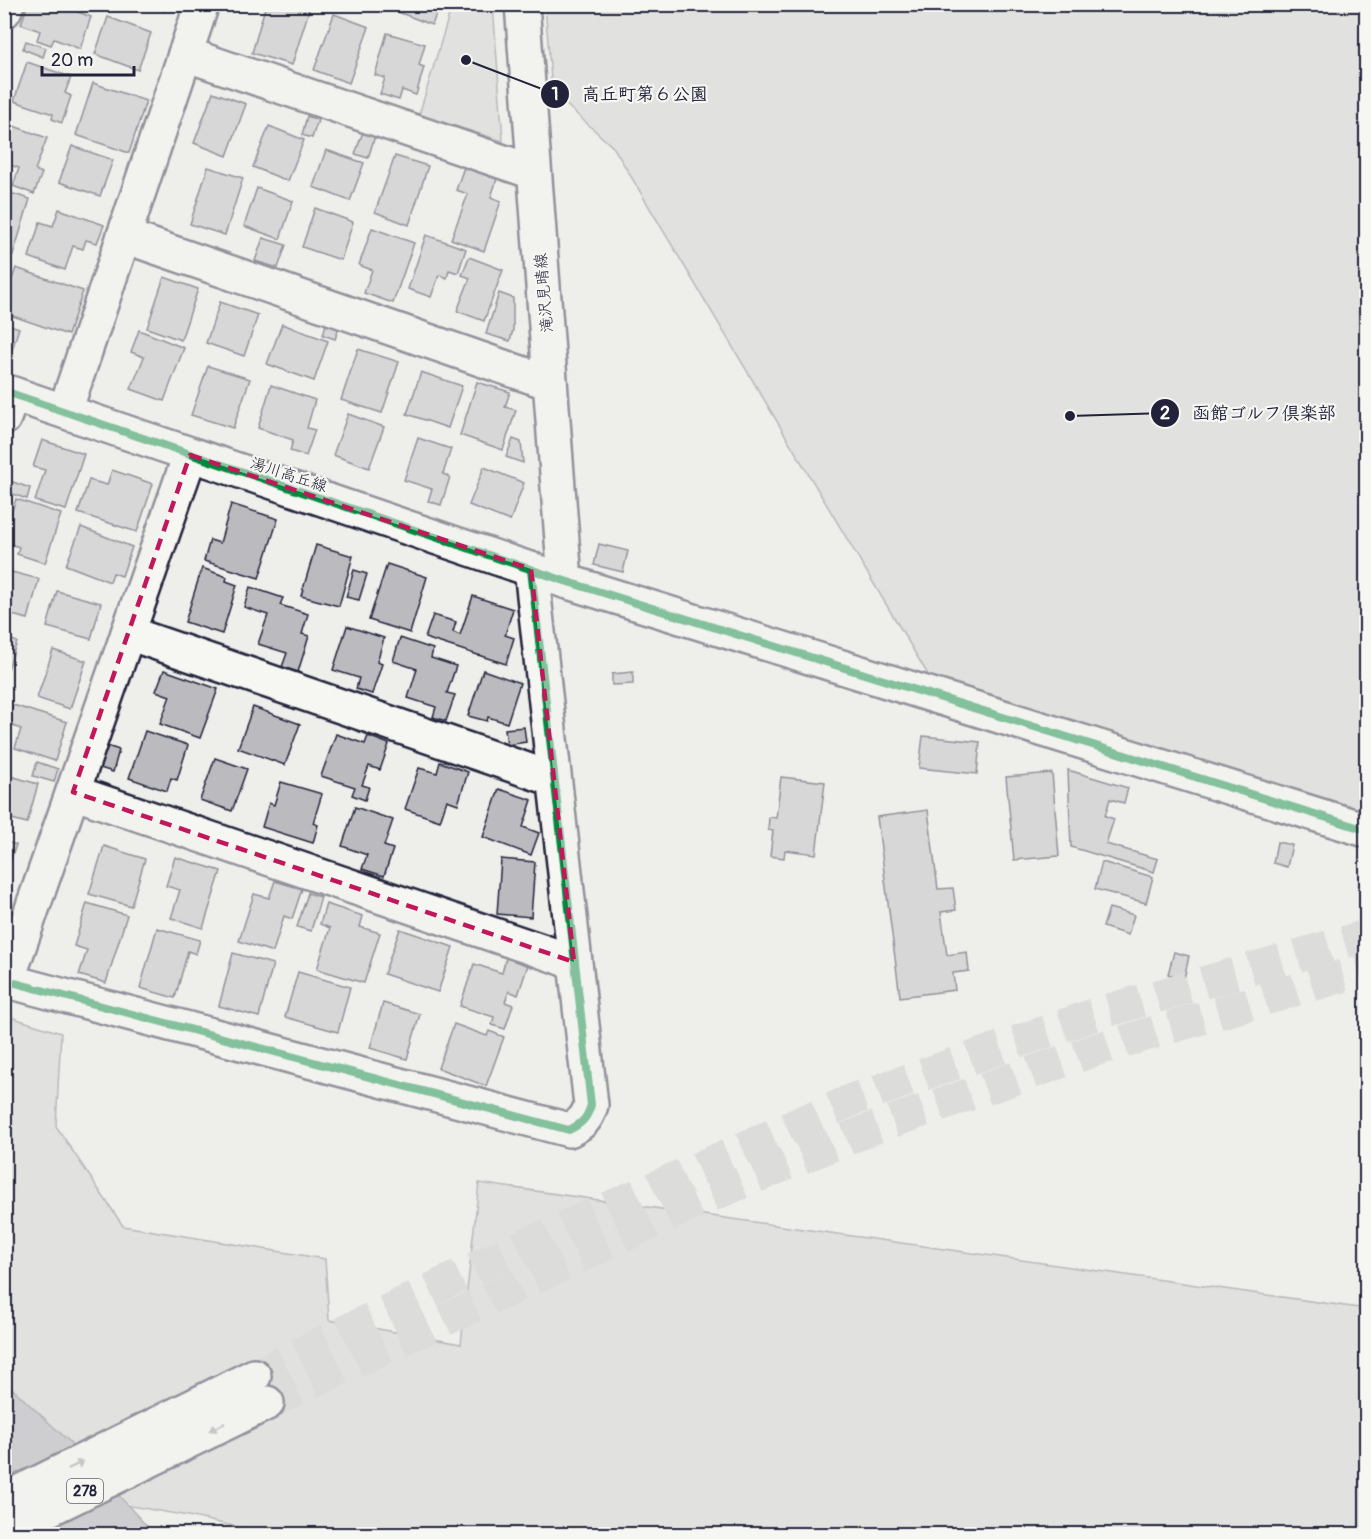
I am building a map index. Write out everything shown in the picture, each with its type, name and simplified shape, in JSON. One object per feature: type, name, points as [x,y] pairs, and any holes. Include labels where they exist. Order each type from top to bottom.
[{"type":"main road","points":[[4,11],[7,4]]},
{"type":"main road","points":[[65,411],[202,4]]},
{"type":"main road","name":"滝沢見晴線","points":[[522,4],[565,581]]},
{"type":"main road","points":[[185,54],[533,172]]},
{"type":"main road","points":[[124,236],[550,383]]},
{"type":"main road","name":"湯川高丘線","points":[[7,401],[65,411],[565,581],[1366,830]]},
{"type":"main road","points":[[190,455],[6,980],[569,1130],[581,1124],[588,1115],[591,1105],[531,569]]},
{"type":"main road","points":[[128,633],[553,779]]},
{"type":"main road","points":[[73,792],[574,962]]},
{"type":"main road","name":"278","points":[[4,1500],[160,1439],[261,1390]]},
{"type":"main road","name":"278","points":[[4,1531],[160,1439]]},
{"type":"highlighted area","points":[[190,455],[531,569],[574,962],[73,792]]},
{"type":"shaded area","points":[[452,5],[493,5],[503,141],[419,115]]},
{"type":"shaded area","points":[[545,5],[1366,5],[1366,814],[933,683],[614,148],[552,92]]},
{"type":"shaded area","points":[[4,1015],[61,1033],[56,1126],[123,1226],[325,1259],[329,1320],[461,1344],[479,1183],[1366,1309],[1366,1534],[270,1534],[188,1516],[5,1484]]},
{"type":"shaded area","points":[[4,1381],[70,1442],[154,1534],[5,1534]]},
{"type":"building","points":[[28,4],[58,4],[91,17],[80,49],[54,39],[51,45],[37,40],[40,31],[21,24]]},
{"type":"building","points":[[144,4],[167,4],[165,11]]},
{"type":"building","points":[[266,4],[292,4],[309,10],[292,65],[252,53]]},
{"type":"building","points":[[401,4],[440,4],[432,25],[398,12]]},
{"type":"building","points":[[334,14],[369,27],[349,83],[314,70]]},
{"type":"building","points":[[108,17],[151,33],[138,70],[95,54]]},
{"type":"building","points":[[387,33],[425,44],[419,65],[424,67],[416,95],[402,90],[399,100],[380,94],[385,78],[375,75]]},
{"type":"building","points":[[26,41],[46,48],[43,57],[23,49]]},
{"type":"building","points":[[27,62],[71,77],[65,93],[71,96],[62,123],[52,119],[53,114],[14,101]]},
{"type":"building","points":[[93,83],[146,101],[129,153],[76,135]]},
{"type":"building","points":[[213,92],[246,104],[227,156],[194,143]]},
{"type":"building","points":[[307,116],[318,120],[312,138],[302,135]]},
{"type":"building","points":[[8,124],[47,138],[35,170],[42,173],[34,194],[13,186],[19,168],[4,163],[4,134]]},
{"type":"building","points":[[269,126],[304,140],[288,181],[253,167]]},
{"type":"building","points":[[363,132],[375,136],[368,158],[355,154]]},
{"type":"building","points":[[72,146],[113,160],[100,196],[59,182]]},
{"type":"building","points":[[326,150],[364,163],[350,201],[313,187]]},
{"type":"building","points":[[395,156],[428,166],[409,225],[375,212]]},
{"type":"building","points":[[208,167],[243,178],[225,235],[190,224]]},
{"type":"building","points":[[464,167],[497,179],[491,197],[501,201],[484,251],[451,239],[468,194],[456,190]]},
{"type":"building","points":[[257,188],[293,201],[280,239],[244,226]]},
{"type":"building","points":[[4,191],[30,199],[13,255],[4,252]]},
{"type":"building","points":[[315,208],[353,222],[341,260],[302,247]]},
{"type":"building","points":[[59,209],[104,225],[97,243],[86,240],[83,249],[73,246],[65,270],[29,257],[40,222],[53,226]]},
{"type":"building","points":[[372,228],[414,243],[393,303],[364,293],[372,270],[359,265]]},
{"type":"building","points":[[426,235],[466,249],[458,273],[449,270],[447,278],[439,275],[431,297],[408,289]]},
{"type":"building","points":[[263,238],[286,245],[278,268],[255,261]]},
{"type":"building","points":[[469,257],[503,270],[484,321],[457,311],[470,278],[462,275]]},
{"type":"building","points":[[16,268],[83,291],[68,335],[4,313],[4,302]]},
{"type":"building","points":[[164,277],[198,289],[181,340],[147,328]]},
{"type":"building","points":[[499,293],[513,298],[513,330],[510,341],[486,334]]},
{"type":"building","points":[[220,302],[258,315],[244,356],[206,343]]},
{"type":"building","points":[[4,323],[19,328],[11,353],[4,351]]},
{"type":"building","points":[[282,324],[328,341],[314,381],[267,364]]},
{"type":"building","points":[[326,324],[339,327],[335,339],[323,335]]},
{"type":"building","points":[[139,330],[184,348],[164,401],[131,389],[144,357],[131,352]]},
{"type":"building","points":[[358,349],[399,362],[382,413],[341,400]]},
{"type":"building","points":[[208,366],[250,379],[233,428],[191,415]]},
{"type":"building","points":[[421,372],[462,386],[448,428],[407,414]]},
{"type":"building","points":[[477,382],[510,392],[505,407],[516,410],[503,450],[460,435]]},
{"type":"building","points":[[271,385],[315,400],[307,428],[315,430],[306,456],[290,451],[293,440],[258,428]]},
{"type":"building","points":[[348,414],[384,427],[369,468],[333,455]]},
{"type":"building","points":[[418,438],[451,449],[443,474],[450,477],[441,505],[428,501],[432,489],[404,480]]},
{"type":"building","points":[[513,439],[521,442],[523,463],[506,457]]},
{"type":"building","points":[[42,440],[84,454],[66,510],[35,501],[45,470],[33,467]]},
{"type":"building","points":[[484,467],[524,483],[510,521],[469,505]]},
{"type":"building","points":[[112,470],[153,484],[137,532],[78,513],[89,480],[107,485]]},
{"type":"building","points":[[10,481],[30,488],[27,499],[7,492]]},
{"type":"building","points":[[16,499],[61,514],[45,563],[17,554],[19,547],[4,542],[4,518],[9,520]]},
{"type":"building","points":[[231,504],[278,519],[259,578],[204,561],[210,540],[220,543]]},
{"type":"building","points":[[81,527],[132,547],[122,576],[113,573],[110,582],[66,565]]},
{"type":"building","points":[[599,544],[628,551],[623,572],[594,565]]},
{"type":"building","points":[[316,545],[353,556],[339,606],[301,596]]},
{"type":"building","points":[[387,564],[427,577],[410,633],[369,620]]},
{"type":"building","points":[[202,568],[227,577],[226,581],[237,585],[222,634],[185,622]]},
{"type":"building","points":[[4,570],[39,579],[28,619],[4,613]]},
{"type":"building","points":[[354,570],[367,574],[359,600],[346,597]]},
{"type":"building","points":[[250,587],[283,598],[280,605],[308,614],[302,634],[309,636],[298,672],[282,667],[287,653],[258,644],[268,615],[244,607]]},
{"type":"building","points":[[57,591],[101,603],[91,639],[47,627]]},
{"type":"building","points":[[473,596],[513,609],[505,635],[514,638],[506,664],[425,638],[433,615],[456,622],[453,632],[460,635]]},
{"type":"building","points":[[347,626],[384,638],[377,662],[382,664],[372,694],[356,689],[359,678],[333,670]]},
{"type":"building","points":[[4,637],[17,642],[4,681]]},
{"type":"building","points":[[400,638],[433,649],[431,658],[456,666],[447,693],[455,695],[446,721],[433,717],[436,707],[408,698],[417,669],[393,661]]},
{"type":"building","points":[[53,650],[86,661],[70,709],[37,698]]},
{"type":"building","points":[[164,670],[218,689],[200,738],[160,724],[170,696],[156,691]]},
{"type":"building","points":[[483,670],[520,683],[507,723],[488,717],[487,721],[468,716]]},
{"type":"building","points":[[633,672],[633,684],[612,685],[612,674]]},
{"type":"building","points":[[13,705],[67,722],[55,761],[15,748],[21,729],[7,724]]},
{"type":"building","points":[[253,707],[300,724],[285,765],[238,748]]},
{"type":"building","points":[[524,727],[526,742],[507,745],[505,729]]},
{"type":"building","points":[[145,731],[188,745],[177,780],[171,778],[167,791],[129,778]]},
{"type":"building","points":[[336,734],[365,744],[368,736],[389,744],[380,770],[369,766],[362,785],[369,787],[365,800],[352,795],[355,787],[321,776]]},
{"type":"building","points":[[923,736],[980,742],[977,774],[919,768]]},
{"type":"building","points":[[107,746],[119,750],[113,772],[100,768]]},
{"type":"building","points":[[215,758],[247,769],[232,811],[200,800]]},
{"type":"building","points":[[37,762],[58,769],[54,782],[33,776]]},
{"type":"building","points":[[440,762],[468,772],[458,804],[447,800],[440,821],[405,809],[419,768],[437,773]]},
{"type":"building","points":[[1068,770],[1128,788],[1124,803],[1110,799],[1105,816],[1114,819],[1106,844],[1158,859],[1154,872],[1071,847]]},
{"type":"building","points":[[1052,773],[1059,856],[1014,860],[1006,777]]},
{"type":"building","points":[[4,774],[38,784],[27,823],[4,817]]},
{"type":"building","points":[[781,777],[825,782],[816,854],[785,850],[784,858],[770,856],[773,831],[768,830],[769,817],[776,818]]},
{"type":"building","points":[[281,782],[322,794],[313,823],[318,825],[313,843],[262,827],[269,803],[274,805]]},
{"type":"building","points":[[499,789],[532,800],[523,827],[539,833],[531,855],[483,837]]},
{"type":"building","points":[[355,807],[393,820],[384,846],[393,849],[384,876],[362,869],[367,855],[342,846]]},
{"type":"building","points":[[928,810],[938,889],[953,888],[956,910],[941,912],[947,955],[967,952],[969,971],[953,973],[955,990],[900,997],[877,817]]},
{"type":"building","points":[[4,841],[16,845],[4,879]]},
{"type":"building","points":[[1277,842],[1292,845],[1287,867],[1273,863]]},
{"type":"building","points":[[104,846],[145,859],[131,906],[89,894]]},
{"type":"building","points":[[175,857],[221,871],[203,928],[171,918],[180,890],[166,886]]},
{"type":"building","points":[[501,859],[535,862],[531,917],[497,914]]},
{"type":"building","points":[[1102,862],[1153,877],[1146,903],[1095,889]]},
{"type":"building","points":[[275,881],[302,889],[292,919],[284,916],[273,952],[239,941],[254,894],[269,898]]},
{"type":"building","points":[[308,893],[321,897],[311,931],[297,927]]},
{"type":"building","points":[[4,899],[12,902],[4,927]]},
{"type":"building","points":[[87,903],[127,915],[106,983],[79,975],[87,950],[74,946]]},
{"type":"building","points":[[326,904],[363,916],[360,927],[380,933],[364,983],[317,969],[330,928],[320,924]]},
{"type":"building","points":[[1109,908],[1134,915],[1128,935],[1103,927]]},
{"type":"building","points":[[157,928],[200,940],[196,954],[188,951],[175,998],[140,988]]},
{"type":"building","points":[[400,929],[453,947],[438,992],[384,974]]},
{"type":"building","points":[[1174,952],[1189,956],[1184,979],[1168,974]]},
{"type":"building","points":[[233,953],[273,964],[259,1017],[219,1006]]},
{"type":"building","points":[[506,958],[528,965],[518,995],[509,991],[505,1002],[513,1005],[505,1029],[492,1025],[494,1017],[460,1006],[474,964],[502,973]]},
{"type":"building","points":[[298,972],[350,987],[338,1032],[285,1017]]},
{"type":"building","points":[[383,1003],[420,1014],[407,1059],[370,1048]]},
{"type":"building","points":[[454,1024],[487,1036],[489,1031],[504,1037],[486,1086],[438,1068]]},
{"type":"tunnel","points":[[254,1376],[498,1257],[854,1099],[1099,1013],[1366,936]]},
{"type":"tunnel","points":[[267,1403],[698,1201],[868,1130],[1098,1049],[1366,969]]},
{"type":"cycle path","points":[[4,391],[565,581],[1366,830]]},
{"type":"cycle path","points":[[4,980],[569,1130],[580,1123],[588,1114],[591,1105],[531,569]]},
{"type":"place","name":"高丘町第６公園","points":[[466,60]]},
{"type":"place","name":"函館ゴルフ倶楽部","points":[[1070,416]]}]
